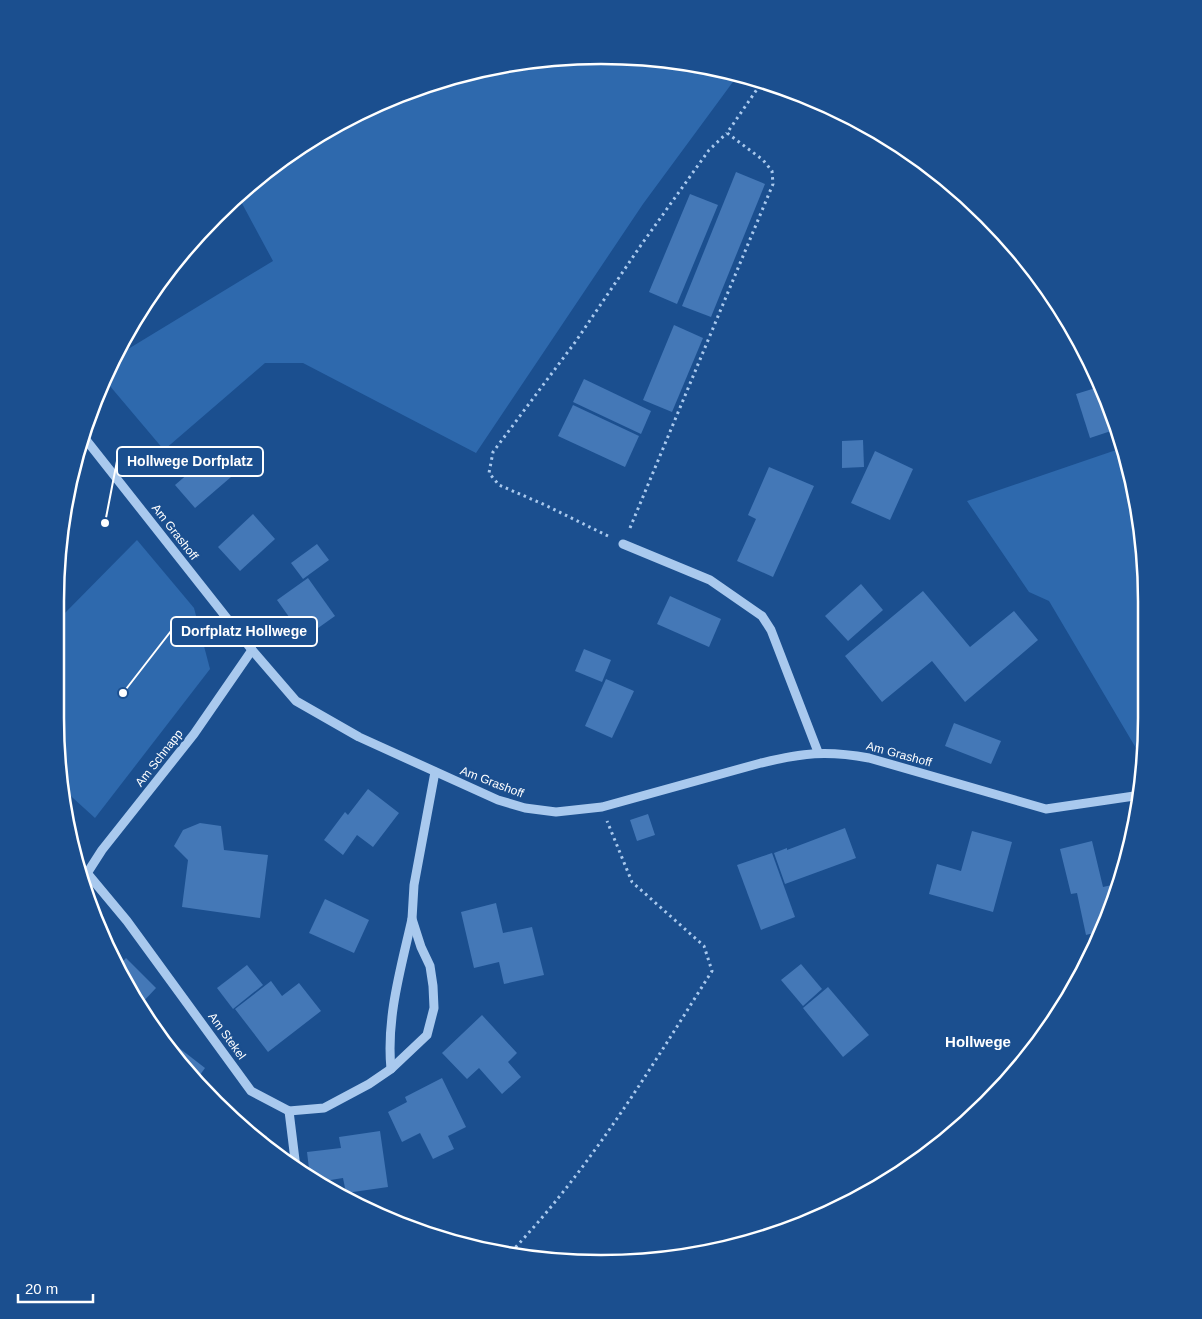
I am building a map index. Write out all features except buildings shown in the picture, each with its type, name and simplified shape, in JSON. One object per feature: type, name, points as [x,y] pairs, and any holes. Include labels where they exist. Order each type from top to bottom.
[{"type":"street","name":"Am Grashoff","points":[[88,442],[252,650],[296,702],[359,737],[498,800],[525,808],[556,812],[602,807],[761,763],[818,752],[869,758],[1046,809],[1133,796]]},
{"type":"street","points":[[624,544],[710,580],[762,616],[770,630],[818,752]]},
{"type":"street","name":"Am Schnapp","points":[[87,873],[102,850],[194,734],[252,650]]},
{"type":"street","points":[[391,1069],[389,1052],[395,995],[412,919],[414,885],[435,772]]},
{"type":"street","name":"Am Stekel","points":[[88,879],[127,921],[251,1091],[289,1111]]},
{"type":"street","points":[[295,1159],[289,1111],[324,1108],[370,1084],[391,1069],[427,1035],[434,1008],[433,986],[430,966],[421,947],[412,919]]},
{"type":"path","points":[[727,133],[763,160],[772,171],[772,184],[624,544],[545,505],[499,485],[489,473],[493,452],[576,341],[639,248],[710,150],[727,133],[758,87]]},
{"type":"path","points":[[514,1248],[564,1192],[622,1113],[712,971],[704,946],[632,882],[602,807]]},
{"type":"shaded area","points":[[566,65],[636,65],[671,68],[734,81],[643,204],[476,453],[303,363],[265,363],[164,450],[109,385],[126,350],[273,261],[241,202],[274,175],[332,136],[363,119],[428,92],[496,74]]},
{"type":"shaded area","points":[[1116,450],[1128,496],[1137,566],[1137,750],[1049,601],[1029,592],[967,501]]},
{"type":"shaded area","points":[[137,540],[194,608],[210,669],[95,818],[69,794],[68,788],[64,718],[64,614]]},
{"type":"place","name":"Hollwege Dorfplatz","points":[[105,523]]},
{"type":"place","name":"Dorfplatz Hollwege","points":[[123,693]]},
{"type":"district","name":"Hollwege","points":[[978,1041]]}]
